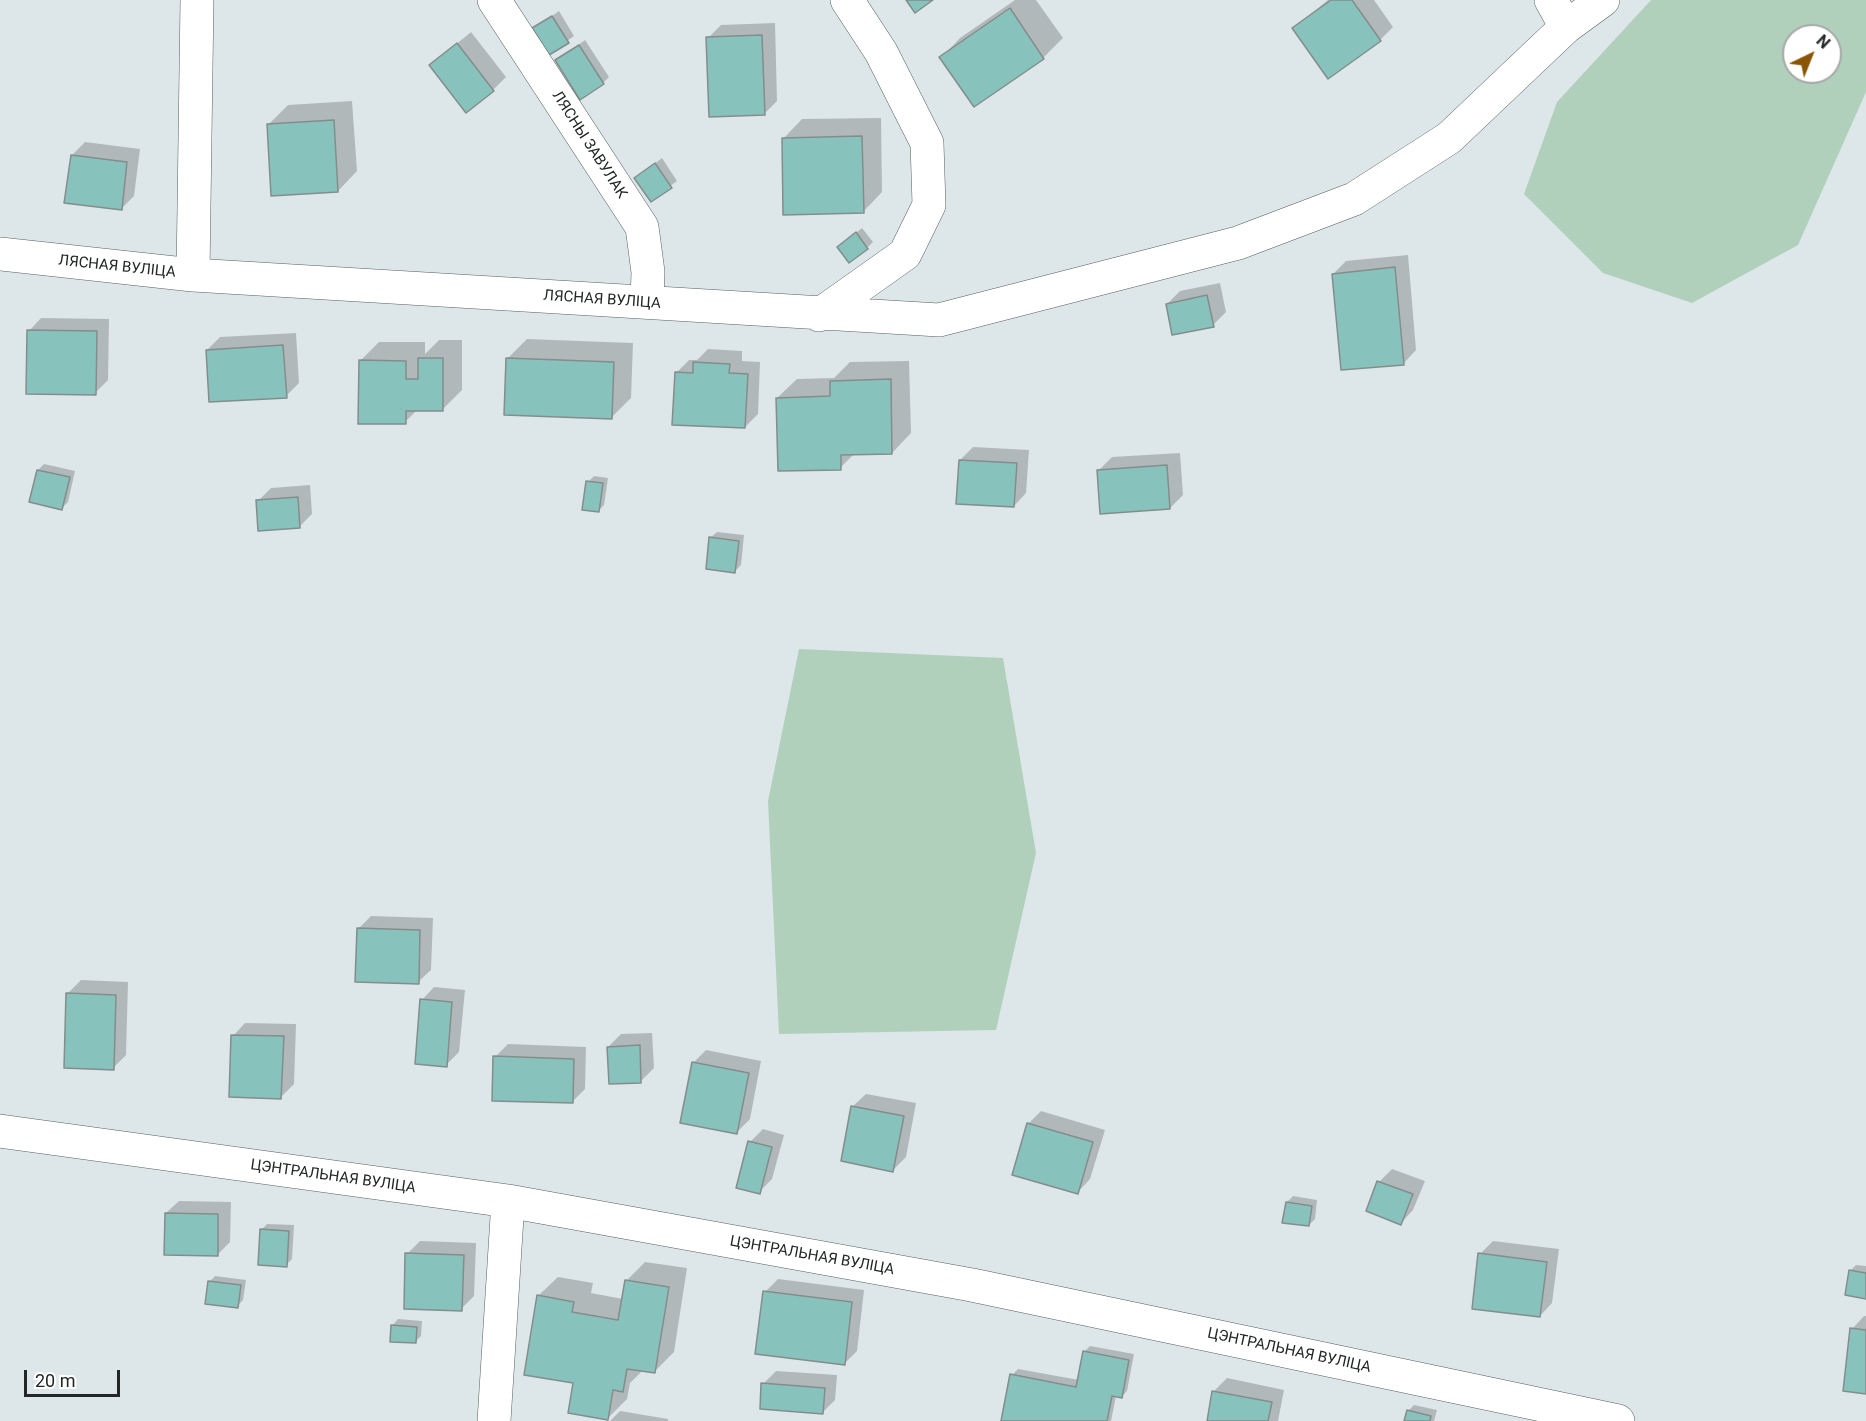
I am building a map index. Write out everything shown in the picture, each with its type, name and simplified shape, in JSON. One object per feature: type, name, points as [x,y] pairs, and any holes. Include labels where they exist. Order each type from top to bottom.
[{"type":"street","points":[[194,275],[197,0]]},
{"type":"street","name":"ЛЯСНЫ ЗАВУЛАК","points":[[495,0],[642,227],[648,272],[647,302]]},
{"type":"street","points":[[819,315],[905,254],[929,205],[927,143],[881,52],[847,0]]},
{"type":"street","name":"ЛЯСНАЯ ВУЛІЦА","points":[[0,254],[194,275],[647,302],[819,315],[939,320],[1238,243],[1354,199],[1449,138],[1558,14],[1603,0]]},
{"type":"street","name":"ЦЭНТРАЛЬНАЯ ВУЛІЦА","points":[[0,1131],[508,1201],[972,1285],[1618,1421]]},
{"type":"street","points":[[494,1421],[508,1201]]},
{"type":"green space","points":[[1651,0],[1866,0],[1866,92],[1798,245],[1692,303],[1603,273],[1524,194],[1557,102]]},
{"type":"green space","points":[[799,649],[1003,658],[1036,853],[996,1030],[779,1034],[768,801]]},
{"type":"building","points":[[906,0],[933,0],[915,13]]},
{"type":"building","points":[[1331,0],[1352,0],[1381,41],[1328,79],[1292,28]]},
{"type":"building","points":[[1010,8],[1044,59],[974,107],[939,57]]},
{"type":"building","points":[[552,16],[569,43],[549,55],[532,28]]},
{"type":"building","points":[[762,35],[765,115],[709,117],[706,37]]},
{"type":"building","points":[[457,43],[494,91],[466,113],[429,65]]},
{"type":"building","points":[[579,45],[604,84],[580,100],[555,60]]},
{"type":"building","points":[[334,120],[338,192],[271,196],[267,124]]},
{"type":"building","points":[[862,136],[864,213],[783,215],[782,138]]},
{"type":"building","points":[[71,155],[127,162],[122,210],[64,203]]},
{"type":"building","points":[[655,163],[672,188],[651,202],[634,178]]},
{"type":"building","points":[[856,232],[868,249],[849,263],[837,247]]},
{"type":"building","points":[[1395,267],[1404,365],[1341,370],[1332,274]]},
{"type":"building","points":[[1207,295],[1214,327],[1172,335],[1166,304]]},
{"type":"building","points":[[27,330],[97,331],[96,395],[26,394]]},
{"type":"building","points":[[283,345],[287,398],[209,402],[206,350]]},
{"type":"building","points":[[418,358],[443,358],[443,411],[406,411],[406,424],[358,424],[359,360],[406,361],[406,379],[418,379]]},
{"type":"building","points":[[506,358],[614,362],[612,419],[504,415]]},
{"type":"building","points":[[693,362],[730,364],[729,373],[748,374],[745,428],[672,425],[675,372],[693,373]]},
{"type":"building","points":[[891,379],[892,454],[841,455],[841,470],[778,471],[776,398],[830,396],[830,381]]},
{"type":"building","points":[[959,460],[1017,463],[1014,507],[956,504]]},
{"type":"building","points":[[1167,465],[1170,509],[1100,514],[1097,470]]},
{"type":"building","points":[[37,470],[70,477],[62,510],[29,502]]},
{"type":"building","points":[[586,481],[603,483],[599,512],[582,510]]},
{"type":"building","points":[[298,497],[300,528],[258,531],[256,500]]},
{"type":"building","points":[[709,537],[739,541],[735,573],[706,569]]},
{"type":"building","points":[[357,928],[420,930],[419,984],[355,982]]},
{"type":"building","points":[[66,993],[116,995],[114,1070],[64,1068]]},
{"type":"building","points":[[420,999],[452,1002],[447,1067],[415,1064]]},
{"type":"building","points":[[231,1035],[284,1036],[281,1099],[229,1097]]},
{"type":"building","points":[[640,1045],[641,1083],[609,1084],[607,1047]]},
{"type":"building","points":[[493,1056],[574,1059],[573,1103],[492,1101]]},
{"type":"building","points":[[692,1062],[749,1073],[737,1134],[680,1123]]},
{"type":"building","points":[[851,1106],[904,1116],[893,1172],[841,1161]]},
{"type":"building","points":[[1027,1123],[1093,1142],[1078,1194],[1012,1175]]},
{"type":"building","points":[[748,1141],[772,1147],[760,1194],[736,1188]]},
{"type":"building","points":[[1377,1181],[1413,1194],[1401,1225],[1366,1211]]},
{"type":"building","points":[[1286,1202],[1312,1206],[1309,1226],[1282,1223]]},
{"type":"building","points":[[165,1213],[218,1214],[218,1256],[164,1255]]},
{"type":"building","points":[[260,1229],[289,1231],[287,1267],[258,1265]]},
{"type":"building","points":[[405,1253],[464,1255],[462,1311],[404,1309]]},
{"type":"building","points":[[1478,1253],[1547,1262],[1540,1317],[1472,1309]]},
{"type":"building","points":[[1849,1270],[1866,1273],[1866,1299],[1845,1295]]},
{"type":"building","points":[[625,1280],[669,1287],[655,1373],[627,1369],[623,1392],[613,1390],[608,1420],[568,1413],[573,1383],[524,1375],[537,1295],[574,1302],[572,1312],[618,1320]]},
{"type":"building","points":[[208,1281],[241,1285],[238,1308],[205,1304]]},
{"type":"building","points":[[763,1291],[852,1302],[845,1365],[755,1354]]},
{"type":"building","points":[[391,1325],[417,1327],[416,1343],[390,1342]]},
{"type":"building","points":[[1850,1328],[1866,1330],[1866,1394],[1843,1391]]},
{"type":"building","points":[[1083,1351],[1129,1360],[1122,1398],[1112,1396],[1107,1421],[1001,1421],[1010,1374],[1076,1387]]},
{"type":"building","points":[[761,1383],[825,1388],[823,1414],[760,1409]]},
{"type":"building","points":[[1212,1391],[1272,1402],[1268,1421],[1207,1421]]},
{"type":"building","points":[[1407,1410],[1431,1416],[1430,1421],[1404,1421]]}]
